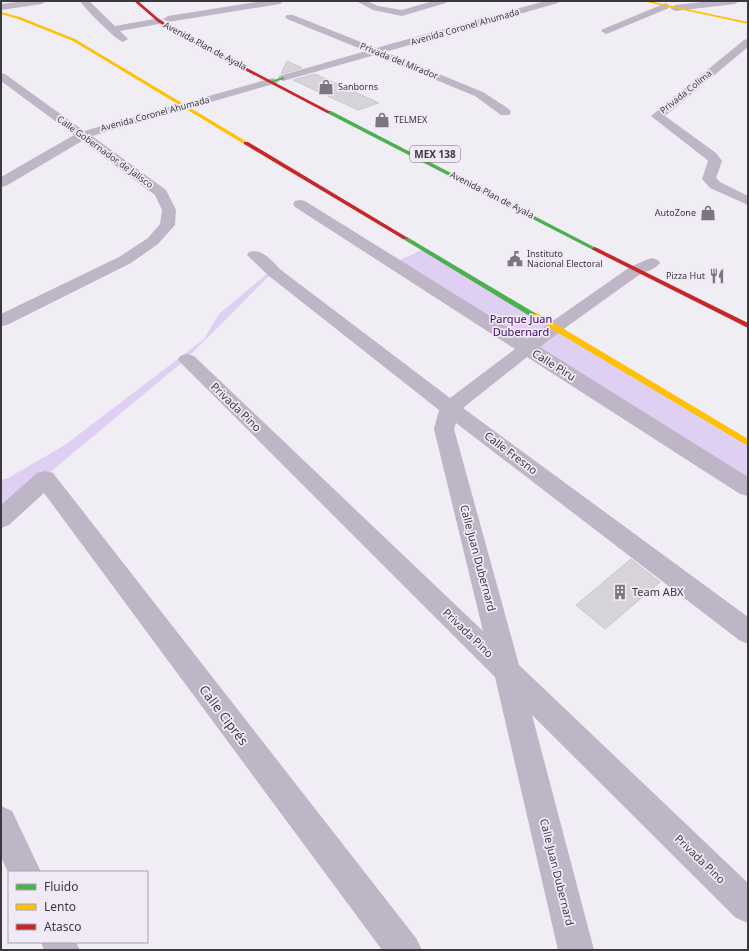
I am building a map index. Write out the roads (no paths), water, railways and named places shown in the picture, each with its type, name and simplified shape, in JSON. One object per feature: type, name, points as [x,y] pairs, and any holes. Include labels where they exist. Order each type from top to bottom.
[{"type":"main road","name":"Avenida Plan de Ayala","points":[[136,1],[164,20],[198,36],[278,79],[647,264],[748,326]]},
{"type":"main road","name":"Avenida Plan de Ayala","points":[[147,1],[164,20]]},
{"type":"main road","points":[[644,1],[748,23]]},
{"type":"main road","points":[[1,13],[41,26],[74,40],[748,443]]},
{"type":"main road","name":"Avenida Plan de Ayala","points":[[278,79],[317,95]]},
{"type":"street","points":[[1,7],[42,1]]},
{"type":"street","points":[[84,1],[123,39]]},
{"type":"street","points":[[112,29],[280,1]]},
{"type":"street","points":[[360,1],[403,17],[443,1]]},
{"type":"street","points":[[524,1],[539,6]]},
{"type":"street","name":"Avenida Coronel Ahumada","points":[[1,184],[94,130],[186,106],[555,1]]},
{"type":"street","points":[[606,31],[671,7],[735,1]]},
{"type":"street","points":[[192,5],[203,14]]},
{"type":"street","name":"Privada del Mirador","points":[[290,17],[479,94],[505,112]]},
{"type":"street","points":[[425,29],[439,34]]},
{"type":"street","name":"Privada Colima","points":[[748,42],[657,116],[711,156],[715,162],[709,179],[715,185],[748,201]]},
{"type":"street","name":"Calle Gobernador de Jalisco","points":[[1,76],[161,193],[169,210],[167,225],[153,241],[125,260],[1,321]]},
{"type":"street","name":"Calle Piru","points":[[300,204],[748,488]]},
{"type":"street","name":"Calle Fresno","points":[[255,255],[275,273],[450,408],[748,632]]},
{"type":"street","points":[[450,408],[554,327],[647,264]]},
{"type":"street","name":"Privada Pino","points":[[188,360],[748,906]]},
{"type":"street","name":"Calle Juan Dubernard","points":[[450,408],[444,429],[507,672],[576,950]]},
{"type":"street","name":"Calle Ciprés","points":[[1,519],[45,479],[404,950]]},
{"type":"street","points":[[1,822],[25,871]]},
{"type":"place","name":"Sanborns","points":[[326,87]]},
{"type":"place","name":"TELMEX","points":[[382,120]]},
{"type":"place","name":"AutoZone","points":[[708,213]]},
{"type":"place","name":"Instituto Nacional Electoral","points":[[515,259]]},
{"type":"place","name":"Pizza Hut","points":[[717,276]]},
{"type":"place","name":"Team ABX","points":[[620,592]]},
{"type":"park label","name":"Parque Juan Dubernard","points":[[521,325]]}]
